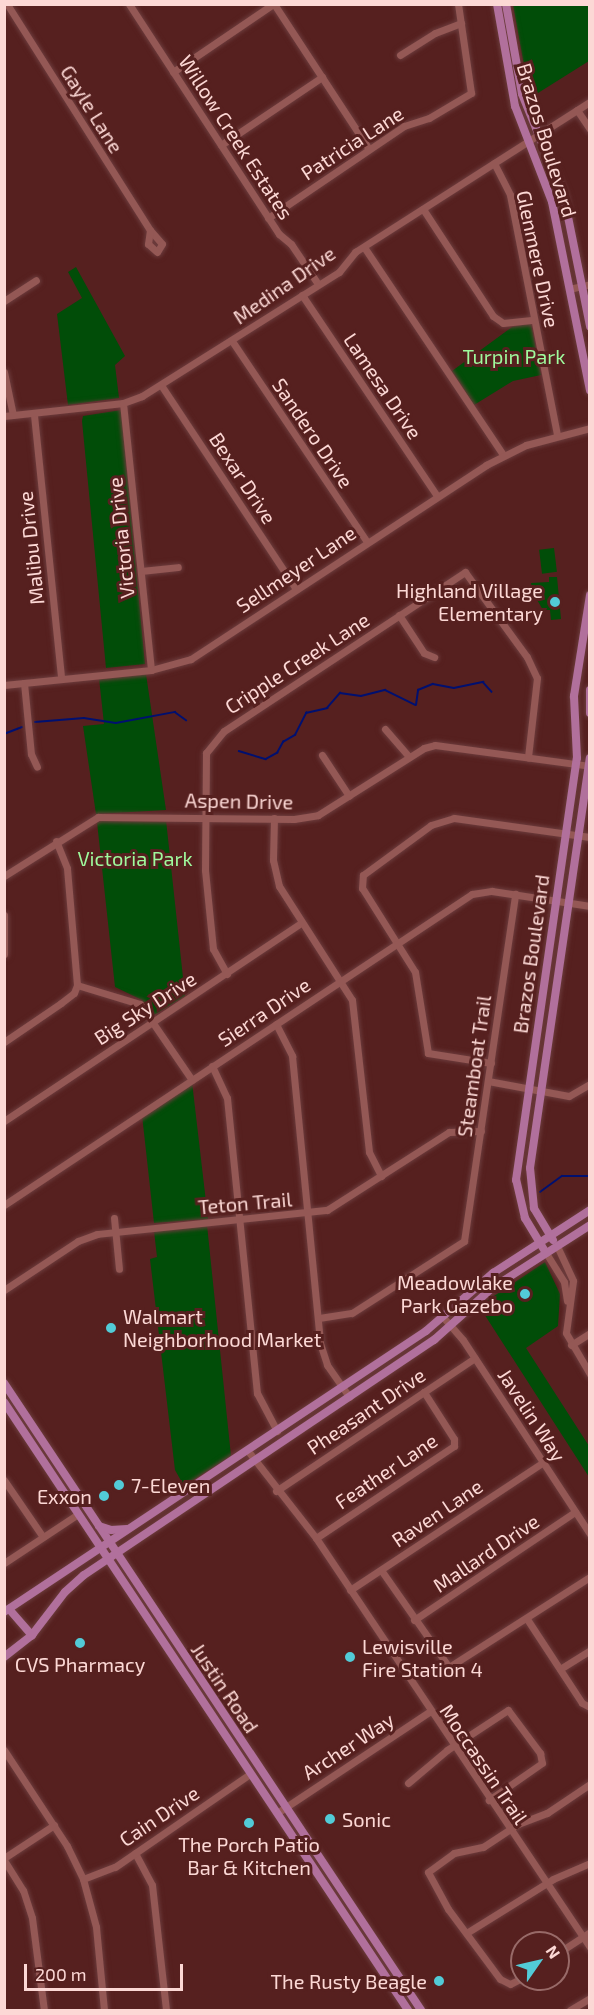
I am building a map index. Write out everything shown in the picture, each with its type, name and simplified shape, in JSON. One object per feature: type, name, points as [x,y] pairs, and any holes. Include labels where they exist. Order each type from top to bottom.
[{"type":"main road","name":"Brazos Boulevard","points":[[497,4],[519,115],[550,194],[569,289],[586,356],[590,390]]},
{"type":"main road","name":"Brazos Boulevard","points":[[506,4],[529,110],[564,197],[585,285],[590,327]]},
{"type":"main road","points":[[505,51],[514,49]]},
{"type":"main road","points":[[519,115],[529,110]]},
{"type":"main road","name":"Brazos Boulevard","points":[[546,1253],[525,1218],[516,1180],[576,764],[574,696],[585,644],[589,601]]},
{"type":"main road","points":[[590,690],[590,713]]},
{"type":"main road","name":"Brazos Boulevard","points":[[557,1246],[534,1208],[530,1189],[541,1091],[589,763]]},
{"type":"main road","points":[[545,968],[559,970]]},
{"type":"main road","points":[[32,1635],[7,1611],[342,1388],[443,1317],[493,1273],[590,1210]]},
{"type":"main road","points":[[4,1657],[32,1635],[71,1585],[107,1558],[349,1397],[450,1326],[483,1295],[590,1225]]},
{"type":"main road","name":"Justin Road","points":[[5,1386],[421,2010]]},
{"type":"main road","name":"Justin Road","points":[[4,1402],[170,1656],[408,2010]]},
{"type":"main road","points":[[203,1481],[213,1488]]},
{"type":"main road","points":[[99,1525],[116,1531],[136,1526]]},
{"type":"main road","points":[[170,1656],[178,1648]]},
{"type":"main road","points":[[224,1736],[234,1730]]},
{"type":"main road","points":[[371,1956],[381,1950]]},
{"type":"street","name":"Gayle Lane","points":[[7,4],[150,230]]},
{"type":"street","name":"Willow Creek Estates","points":[[129,4],[268,218],[318,284]]},
{"type":"street","points":[[173,72],[273,4],[369,149]]},
{"type":"street","name":"Patricia Lane","points":[[268,218],[404,126],[429,118],[471,93],[458,4]]},
{"type":"street","points":[[400,55],[435,33],[461,23]]},
{"type":"street","points":[[221,145],[322,77]]},
{"type":"street","name":"Medina Drive","points":[[4,416],[34,415],[123,403],[161,385],[339,272],[364,248],[590,102]]},
{"type":"street","points":[[577,110],[590,129]]},
{"type":"street","name":"Glenmere Drive","points":[[494,163],[510,195],[557,435]]},
{"type":"street","points":[[423,209],[494,316],[503,323],[534,320]]},
{"type":"street","points":[[364,248],[503,455]]},
{"type":"street","points":[[4,301],[36,280]]},
{"type":"street","points":[[569,289],[585,285]]},
{"type":"street","name":"Lamesa Drive","points":[[302,295],[437,496]]},
{"type":"street","name":"Sandero Drive","points":[[232,341],[366,542]]},
{"type":"street","points":[[4,372],[13,415]]},
{"type":"street","name":"Bexar Drive","points":[[161,385],[296,589]]},
{"type":"street","name":"Victoria Drive","points":[[123,403],[151,670]]},
{"type":"street","name":"Malibu Drive","points":[[34,415],[61,678]]},
{"type":"street","name":"Sellmeyer Lane","points":[[4,685],[151,670],[191,659],[366,542],[503,455],[557,435],[590,428]]},
{"type":"street","points":[[141,571],[178,567]]},
{"type":"street","name":"Cripple Creek Lane","points":[[227,974],[213,949],[210,930],[204,816],[206,753],[216,736],[465,572],[527,657],[537,678],[528,757]]},
{"type":"street","points":[[399,615],[424,653],[434,657]]},
{"type":"street","points":[[24,682],[31,754],[37,767]]},
{"type":"street","points":[[385,729],[409,757]]},
{"type":"street","name":"Aspen Drive","points":[[4,876],[56,841],[98,817],[312,817],[409,757],[435,745],[576,764],[589,763]]},
{"type":"street","points":[[322,755],[349,796]]},
{"type":"street","points":[[491,1063],[428,1053],[419,982],[398,942],[362,888],[363,875],[432,825],[462,817],[590,837]]},
{"type":"street","points":[[274,818],[274,875],[341,980],[355,1008],[369,1152],[381,1176]]},
{"type":"street","points":[[4,1041],[74,993],[76,985],[68,868],[56,841]]},
{"type":"street","name":"Sierra Drive","points":[[4,1204],[472,894],[492,891],[590,906]]},
{"type":"street","name":"Steamboat Trail","points":[[319,1318],[352,1313],[464,1241],[515,894]]},
{"type":"street","points":[[4,915],[4,954]]},
{"type":"street","name":"Big Sky Drive","points":[[4,1121],[302,922]]},
{"type":"street","points":[[76,985],[131,999],[153,1022],[192,1080]]},
{"type":"street","points":[[276,1024],[292,1056],[307,1214],[325,1358],[349,1397]]},
{"type":"street","points":[[212,1066],[227,1098],[257,1393],[278,1431]]},
{"type":"street","points":[[488,1082],[569,1096],[590,1084]]},
{"type":"street","name":"Teton Trail","points":[[4,1290],[78,1241],[115,1232],[307,1214],[335,1206],[449,1132],[481,1131]]},
{"type":"street","points":[[114,1218],[119,1269]]},
{"type":"street","name":"Brazos Boulevard","points":[[557,1246],[572,1272],[565,1329],[571,1345],[590,1374]]},
{"type":"street","name":"Brazos Boulevard","points":[[546,1253],[564,1282],[567,1306]]},
{"type":"street","name":"Javelin Way","points":[[443,1317],[475,1358],[590,1534]]},
{"type":"street","points":[[571,1345],[590,1333]]},
{"type":"street","name":"Pheasant Drive","points":[[276,1491],[475,1358]]},
{"type":"street","name":"Feather Lane","points":[[316,1538],[454,1446],[454,1439],[424,1392]]},
{"type":"street","name":"Moccassin Trail","points":[[248,1451],[276,1491],[316,1538],[429,1712],[590,1948]]},
{"type":"street","name":"Raven Lane","points":[[350,1590],[542,1463]]},
{"type":"street","points":[[4,1480],[43,1537]]},
{"type":"street","name":"Mallard Drive","points":[[414,1620],[575,1512]]},
{"type":"street","points":[[4,1563],[78,1514]]},
{"type":"street","points":[[381,1570],[449,1668],[590,1577]]},
{"type":"street","points":[[526,1619],[588,1707]]},
{"type":"street","points":[[560,1669],[590,1650]]},
{"type":"street","points":[[408,1783],[452,1746],[508,1710],[539,1752],[542,1763],[489,1800]]},
{"type":"street","name":"Archer Way","points":[[277,1813],[429,1712]]},
{"type":"street","points":[[4,1750],[54,1825],[83,1879],[96,1927],[104,2010]]},
{"type":"street","name":"Cain Drive","points":[[83,1879],[108,1870],[250,1774]]},
{"type":"street","points":[[510,1982],[506,1984],[448,1909],[428,1872],[449,1856],[483,1846],[509,1830],[547,1813],[590,1784]]},
{"type":"street","points":[[44,2010],[31,1912],[4,1859],[54,1825]]},
{"type":"street","points":[[135,1853],[152,1885],[166,2010]]},
{"type":"street","points":[[468,1932],[546,1883],[590,1863]]},
{"type":"street","points":[[570,1945],[590,1932]]},
{"type":"street","points":[[570,2010],[590,1998]]},
{"type":"green space","points":[[513,5],[589,5],[589,61],[530,98]]},
{"type":"green space","points":[[76,267],[125,356],[115,365],[119,398],[68,405],[57,314],[82,298],[68,272]]},
{"type":"green space","name":"Turpin Park","points":[[531,323],[541,375],[513,381],[474,405],[452,371],[512,327]]},
{"type":"green space","points":[[121,410],[145,664],[106,668],[82,421],[83,416]]},
{"type":"green space","points":[[554,548],[557,572],[542,574],[539,550]]},
{"type":"green space","points":[[549,577],[557,577],[561,619],[551,620],[550,610],[543,610],[533,593],[531,583],[549,582]]},
{"type":"green space","name":"Victoria Park","points":[[146,674],[166,810],[96,814],[83,726],[104,724],[99,678]]},
{"type":"green space","name":"Victoria Park","points":[[110,819],[166,820],[185,996],[154,1015],[142,1000],[115,987],[97,822]]},
{"type":"green space","points":[[192,1082],[208,1219],[154,1223],[142,1115]]},
{"type":"green space","points":[[207,1225],[231,1456],[184,1486],[175,1470],[150,1259],[157,1257],[154,1231]]},
{"type":"green space","points":[[545,1262],[560,1294],[558,1326],[526,1348],[589,1446],[589,1477],[479,1306]]},
{"type":"waterway","points":[[239,751],[266,759],[277,753],[283,742],[295,735],[306,713],[327,708],[340,693],[361,696],[385,690],[416,705],[418,690],[433,684],[454,688],[483,682],[492,692]]},
{"type":"waterway","points":[[35,722],[84,718],[116,723],[175,712],[186,720]]},
{"type":"waterway","points":[[4,734],[22,727]]},
{"type":"waterway","points":[[540,1192],[562,1176],[590,1176]]},
{"type":"place","name":"Highland Village Elementary","points":[[555,602]]},
{"type":"place","name":"Meadowlake Park Gazebo","points":[[525,1294]]},
{"type":"place","name":"Walmart Neighborhood Market","points":[[111,1328]]},
{"type":"place","name":"7-Eleven","points":[[119,1485]]},
{"type":"place","name":"Exxon","points":[[104,1496]]},
{"type":"place","name":"CVS Pharmacy","points":[[80,1643]]},
{"type":"place","name":"Lewisville Fire Station 4","points":[[350,1657]]},
{"type":"place","name":"Sonic","points":[[330,1819]]},
{"type":"place","name":"The Porch Patio Bar & Kitchen","points":[[249,1823]]},
{"type":"place","name":"The Rusty Beagle","points":[[439,1981]]}]
